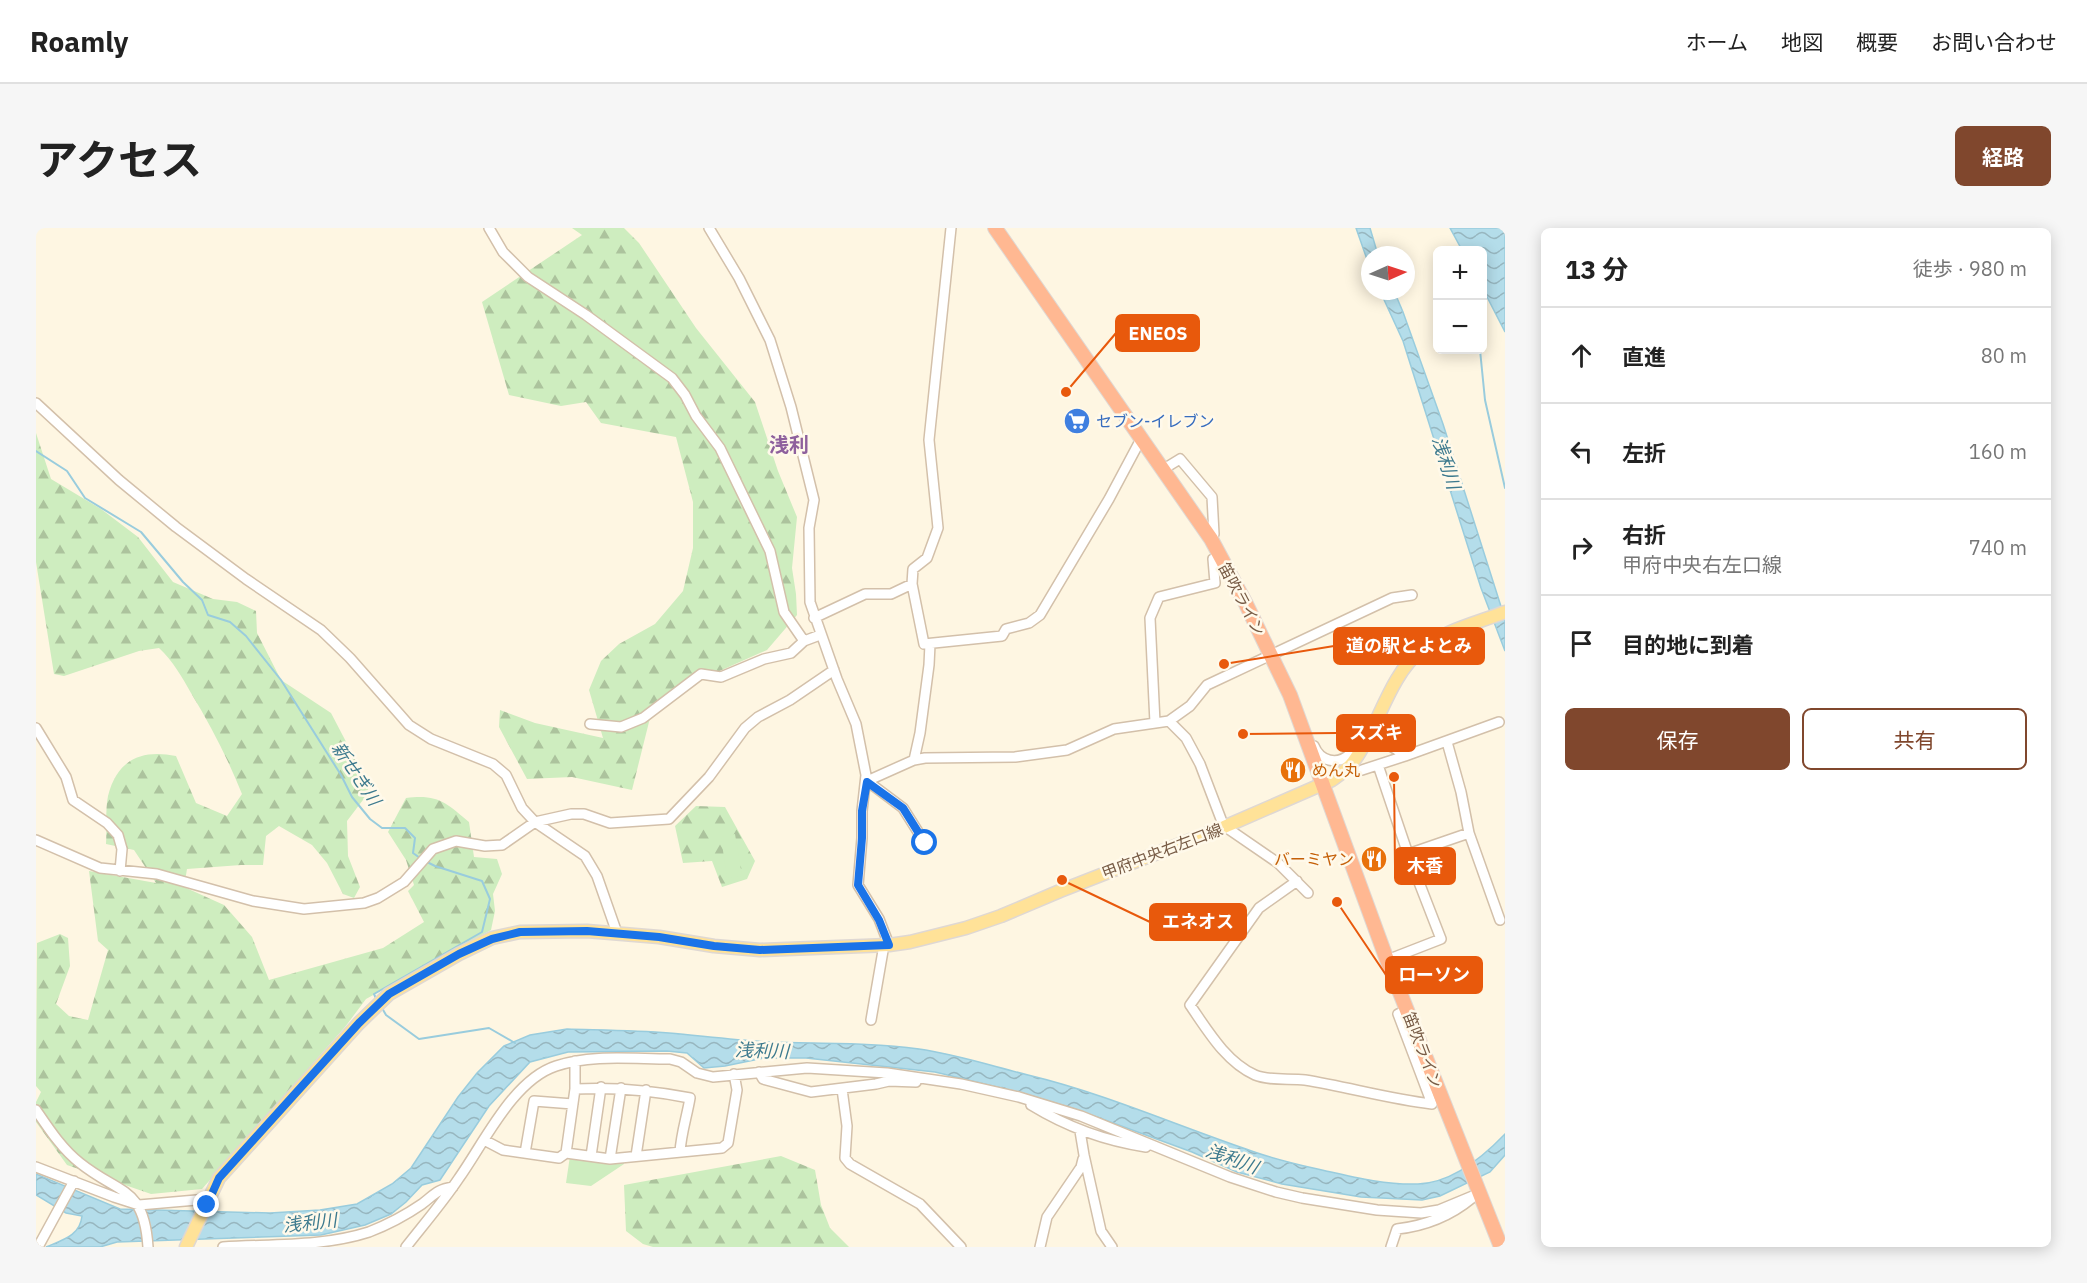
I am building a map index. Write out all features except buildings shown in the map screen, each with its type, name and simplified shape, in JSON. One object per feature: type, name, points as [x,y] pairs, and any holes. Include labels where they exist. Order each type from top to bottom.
[{"type":"highway","name":"笛吹ライン","points":[[995,228],[1211,539],[1272,655],[1290,695],[1477,1192],[1501,1247]]},
{"type":"main road","name":"甲府中央右左口線","points":[[187,1246],[219,1178],[359,1023],[389,994],[459,954],[492,939],[520,932],[617,933],[760,950],[886,945],[955,931],[1001,916],[1322,785],[1348,769],[1364,744],[1402,672],[1415,655],[1440,637],[1505,612]]},
{"type":"street","points":[[489,228],[503,252],[528,277],[586,315],[672,378],[685,395],[696,416],[720,448],[770,551],[784,612],[804,641]]},
{"type":"street","points":[[709,228],[739,278],[770,340],[791,407],[814,500],[809,528],[810,602],[820,635],[856,723],[867,782],[862,811],[858,885],[879,920],[886,945],[871,1020]]},
{"type":"street","points":[[951,228],[929,440],[938,528],[927,558],[913,569],[912,584],[924,644],[1002,636],[1006,628],[1029,623],[1040,615],[1103,509],[1141,439]]},
{"type":"street","points":[[36,403],[119,480],[176,527],[321,630],[350,658],[409,725],[431,739],[493,764],[506,775],[522,808],[535,822],[585,856],[597,876],[617,933]]},
{"type":"street","points":[[1162,470],[1180,459],[1212,497],[1214,534],[1211,539]]},
{"type":"street","points":[[1155,723],[1150,618],[1159,597],[1215,583],[1214,560],[1220,555]]},
{"type":"street","points":[[814,618],[865,594],[891,594],[912,584]]},
{"type":"street","points":[[867,782],[914,760],[1015,757],[1067,750],[1114,729],[1169,721],[1191,706],[1207,685],[1392,598],[1412,595]]},
{"type":"street","points":[[590,724],[621,727],[643,718],[701,674],[721,677],[764,659],[791,653],[804,641],[820,635]]},
{"type":"street","points":[[914,760],[918,751],[930,644]]},
{"type":"street","points":[[36,840],[100,868],[157,874],[253,901],[304,909],[364,903],[404,882],[433,849],[456,841],[484,846],[502,845],[535,822],[571,814],[584,814],[610,823],[669,819],[709,777],[745,728],[758,717],[790,700],[834,670]]},
{"type":"street","points":[[1290,695],[1308,728],[1315,749],[1327,760],[1339,761],[1350,753],[1378,716]]},
{"type":"street","points":[[1169,721],[1186,738],[1200,764],[1226,826],[1278,863],[1308,893]]},
{"type":"street","points":[[1362,770],[1499,722]]},
{"type":"street","points":[[36,728],[66,777],[73,800],[107,823],[118,835],[122,849],[120,871]]},
{"type":"street","points":[[1364,744],[1382,742],[1405,756]]},
{"type":"street","points":[[1447,742],[1461,792],[1469,833],[1500,920]]},
{"type":"street","points":[[1378,765],[1408,854],[1441,939],[1388,960]]},
{"type":"street","points":[[867,782],[903,808],[925,843]]},
{"type":"street","points":[[1408,854],[1469,833]]},
{"type":"street","points":[[1296,881],[1259,908],[1190,1005],[1222,1050],[1235,1062],[1257,1076],[1289,1078],[1432,1104],[1398,1014],[1407,1010]]},
{"type":"street","points":[[406,1247],[453,1186],[500,1115],[525,1085],[553,1067],[575,1061],[670,1059],[681,1062],[697,1073],[713,1077],[807,1068],[887,1072],[924,1077],[1019,1097],[1081,1116],[1230,1177],[1276,1192],[1377,1210],[1421,1214],[1439,1210],[1477,1192]]},
{"type":"street","points":[[566,1153],[575,1089],[575,1061]]},
{"type":"street","points":[[759,1072],[763,1080],[811,1092],[889,1081],[922,1082],[924,1077]]},
{"type":"street","points":[[484,1140],[497,1148],[559,1158],[566,1153],[610,1158],[722,1148],[728,1143],[737,1090],[734,1074]]},
{"type":"street","points":[[575,1089],[601,1087],[646,1089],[690,1098],[680,1152]]},
{"type":"street","points":[[591,1156],[601,1087]]},
{"type":"street","points":[[610,1158],[621,1088]]},
{"type":"street","points":[[636,1156],[646,1089]]},
{"type":"street","points":[[842,1089],[847,1126],[845,1158],[850,1164],[920,1204],[961,1247]]},
{"type":"street","points":[[1019,1097],[1045,1114],[1080,1131],[1124,1144],[1162,1150]]},
{"type":"street","points":[[525,1153],[534,1101],[573,1104]]},
{"type":"street","points":[[36,1110],[73,1157],[129,1194],[138,1204],[147,1228],[148,1247]]},
{"type":"street","points":[[1080,1131],[1101,1230],[1112,1247]]},
{"type":"street","points":[[1040,1247],[1047,1217],[1081,1167],[1084,1155]]},
{"type":"street","points":[[36,1167],[138,1204],[207,1202]]},
{"type":"street","points":[[38,1247],[74,1181]]},
{"type":"street","points":[[223,1247],[343,1240],[370,1232],[396,1220],[440,1189],[453,1186]]},
{"type":"street","points":[[114,1197],[119,1188]]},
{"type":"street","points":[[1390,1247],[1396,1229],[1432,1222],[1461,1207],[1477,1192]]},
{"type":"green space","points":[[572,228],[624,228],[639,243],[696,328],[755,402],[778,471],[797,517],[792,568],[797,615],[767,650],[715,673],[653,706],[632,790],[572,777],[527,779],[499,727],[500,710],[535,723],[603,738],[589,690],[601,661],[619,644],[655,624],[683,591],[693,548],[693,502],[676,437],[601,423],[586,402],[561,406],[509,395],[482,302],[582,235]]},
{"type":"green space","points":[[36,433],[51,479],[101,509],[138,537],[173,582],[213,599],[237,602],[256,611],[257,633],[281,680],[331,713],[369,792],[347,821],[348,856],[360,887],[354,898],[343,894],[327,863],[312,845],[279,826],[266,836],[263,865],[187,869],[184,887],[224,905],[252,937],[269,980],[383,948],[424,922],[408,891],[414,885],[406,860],[388,832],[406,798],[427,797],[441,801],[454,810],[469,822],[474,857],[497,859],[502,874],[493,894],[495,911],[491,930],[366,999],[345,1027],[202,1189],[151,1194],[67,1165],[36,1122],[36,1102],[41,1092],[36,1086],[37,943],[60,934],[68,938],[70,966],[56,1004],[69,1016],[88,1020],[108,950],[98,941],[89,871],[156,883],[134,850],[106,844],[108,796],[118,774],[124,766],[141,756],[163,754],[176,756],[196,803],[227,816],[242,794],[205,718],[177,669],[159,648],[139,651],[64,676],[54,674],[36,562]]},
{"type":"green space","points":[[696,806],[725,807],[755,861],[747,879],[722,887],[712,861],[683,863],[675,826]]},
{"type":"green space","points":[[735,834],[742,876],[727,878],[721,837]]},
{"type":"green space","points":[[570,1156],[624,1160],[624,1164],[591,1186],[566,1183]]},
{"type":"green space","points":[[781,1156],[815,1170],[821,1205],[830,1228],[849,1247],[653,1247],[643,1244],[626,1231],[624,1185]]},
{"type":"water","points":[[1356,228],[1370,228],[1375,246],[1362,246]]},
{"type":"water","points":[[1450,228],[1505,228],[1505,332],[1487,297],[1487,246],[1460,246]]},
{"type":"water","name":"浅利川","points":[[1384,300],[1398,300],[1443,424],[1505,619],[1505,651],[1481,588],[1403,341]]},
{"type":"water","name":"浅利川","points":[[567,1029],[657,1032],[767,1042],[881,1045],[933,1051],[1056,1082],[1276,1159],[1383,1182],[1418,1184],[1443,1179],[1477,1160],[1505,1134],[1505,1155],[1490,1172],[1440,1196],[1422,1200],[1361,1197],[1282,1184],[1237,1172],[1192,1152],[1075,1109],[1022,1093],[935,1072],[806,1058],[764,1058],[704,1068],[687,1053],[667,1051],[568,1052],[530,1062],[489,1106],[440,1180],[422,1185],[391,1214],[365,1225],[321,1235],[117,1242],[100,1247],[46,1247],[74,1233],[81,1223],[82,1216],[66,1213],[36,1195],[36,1174],[120,1209],[270,1213],[320,1210],[357,1204],[392,1184],[411,1168],[458,1097],[477,1073],[504,1046],[530,1035]]},
{"type":"waterway","points":[[1480,354],[1485,400],[1505,488]]},
{"type":"waterway","name":"新せぎ川","points":[[36,451],[67,471],[85,498],[141,532],[183,582],[202,600],[208,615],[230,622],[246,636],[281,680],[341,775],[352,797],[370,819],[382,828],[405,828],[415,838],[413,853],[420,858]]},
{"type":"waterway","name":"新せぎ川","points":[[377,1001],[374,994],[482,932],[490,899],[482,881],[425,861]]},
{"type":"waterway","name":"新せぎ川","points":[[382,1008],[386,1015],[419,1039],[489,1028],[515,1043]]},
{"type":"place","name":"ENEOS","points":[[1066,392]]},
{"type":"place","name":"セブン-イレブン","points":[[1077,421]]},
{"type":"place","name":"道の駅とよとみ","points":[[1224,664]]},
{"type":"place","name":"スズキ","points":[[1243,734]]},
{"type":"place","name":"めん丸","points":[[1293,770]]},
{"type":"place","name":"木香","points":[[1394,777]]},
{"type":"place","name":"バーミヤン","points":[[1374,859]]},
{"type":"place","name":"エネオス","points":[[1062,880]]},
{"type":"place","name":"ローソン","points":[[1337,902]]},
{"type":"district","name":"浅利","points":[[789,445]]},
{"type":"route","points":[[207,1205],[219,1178],[359,1023],[389,994],[459,954],[492,939],[520,932],[617,933],[760,950],[889,945],[879,920],[858,885],[862,811],[867,782],[903,808],[925,843]]}]
